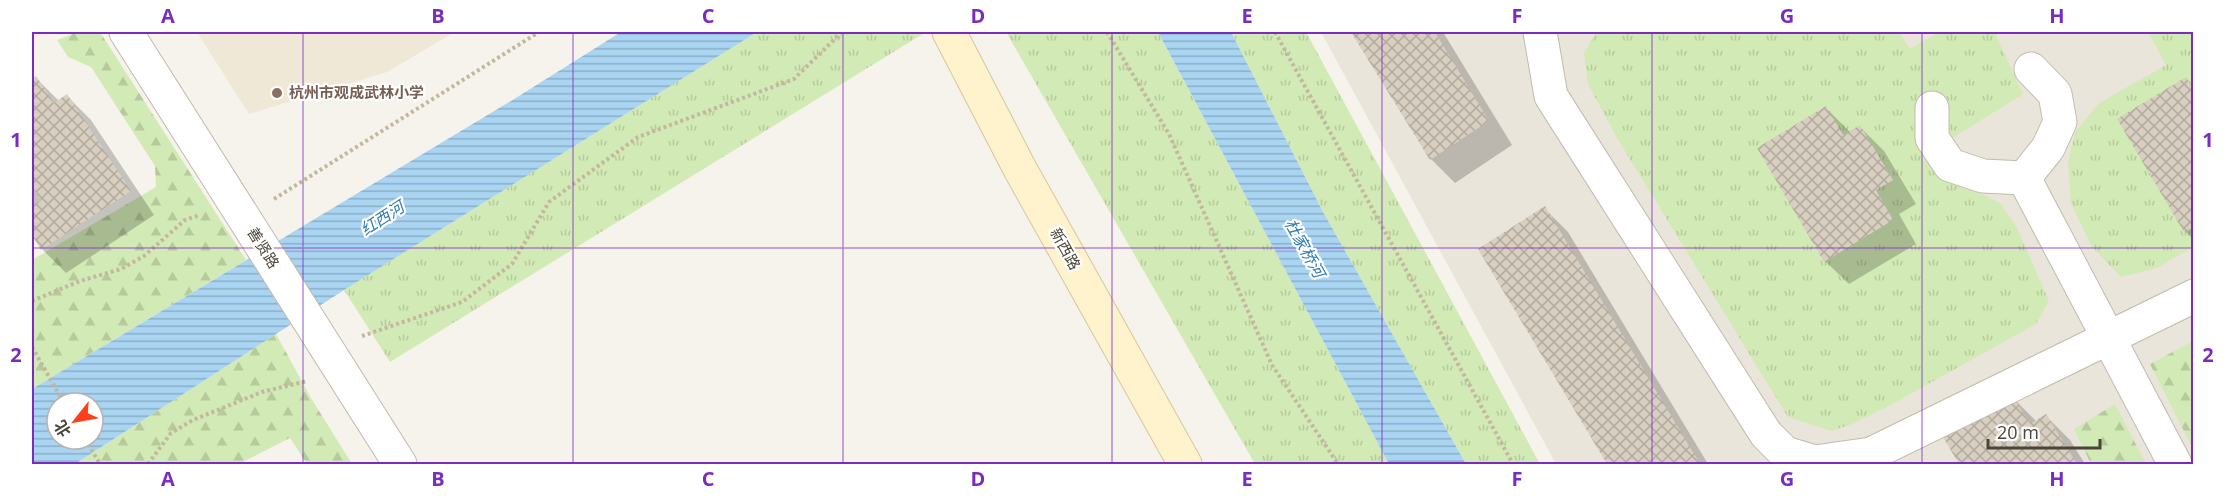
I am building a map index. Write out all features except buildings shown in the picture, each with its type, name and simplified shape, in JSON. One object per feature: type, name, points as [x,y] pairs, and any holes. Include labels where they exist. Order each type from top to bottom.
[{"type":"street","name":"善贤路","points":[[126,32],[400,465]]},
{"type":"street","name":"新西路","points":[[949,32],[1020,169],[1185,465]]},
{"type":"street","points":[[1540,32],[1551,96],[1766,434],[1785,453],[1815,462],[1871,453],[2193,296]]},
{"type":"street","points":[[2024,178],[2048,148],[2060,122],[2055,94],[2031,69]]},
{"type":"street","points":[[1932,108],[1932,138],[1950,165],[1983,176],[2024,178]]},
{"type":"street","points":[[2024,178],[2175,465]]},
{"type":"path","points":[[32,301],[80,281],[121,268],[144,256],[184,220],[207,213],[250,228],[540,32]]},
{"type":"path","points":[[148,465],[171,433],[193,420],[262,392],[304,383],[327,350],[462,302],[512,264],[549,202],[638,137],[794,79],[842,32]]},
{"type":"path","points":[[1107,32],[1169,134],[1272,365],[1338,465]]},
{"type":"path","points":[[1275,32],[1513,465]]},
{"type":"path","points":[[32,347],[57,391]]},
{"type":"path","points":[[92,451],[100,465]]},
{"type":"shaded area","name":"杭州市观成武林小学","points":[[197,32],[455,32],[387,72],[249,114]]},
{"type":"shaded area","points":[[1321,32],[2193,32],[2193,464],[1556,464]]},
{"type":"green space","points":[[78,32],[100,32],[246,260],[32,389],[32,260],[156,187],[155,166],[91,67],[68,57],[57,40]]},
{"type":"green space","points":[[757,32],[926,32],[390,362],[344,290]]},
{"type":"green space","points":[[1006,32],[1158,32],[1389,464],[1255,464]]},
{"type":"green space","points":[[1231,32],[1306,32],[1540,464],[1466,464],[1323,212]]},
{"type":"green space","points":[[1599,32],[1899,32],[1910,49],[1939,32],[2000,32],[1996,35],[2023,94],[1922,157],[1943,180],[1971,188],[2000,203],[2017,228],[2049,301],[2036,324],[1887,407],[1850,425],[1831,431],[1788,417],[1617,138],[1588,84],[1584,53],[1595,34]]},
{"type":"green space","points":[[2148,32],[2193,32],[2193,247],[2157,268],[2121,277],[2092,247],[2071,204],[2068,162],[2075,132],[2099,103],[2166,65]]},
{"type":"green space","points":[[276,334],[311,398],[352,464],[307,464],[290,438],[239,464],[75,464],[95,451],[105,451],[105,445]]},
{"type":"green space","points":[[2193,341],[2193,449],[2150,364]]},
{"type":"green space","points":[[2115,404],[2146,464],[2091,464],[2074,429]]},
{"type":"water","name":"红西河","points":[[621,32],[757,32],[344,290],[105,445],[105,391],[45,391],[45,451],[95,451],[75,464],[32,464],[32,389],[511,101]]},
{"type":"water","name":"杜家桥河","points":[[1158,32],[1231,32],[1323,212],[1466,464],[1389,464]]},
{"type":"place","name":"杭州市观成武林小学","points":[[277,93]]}]
